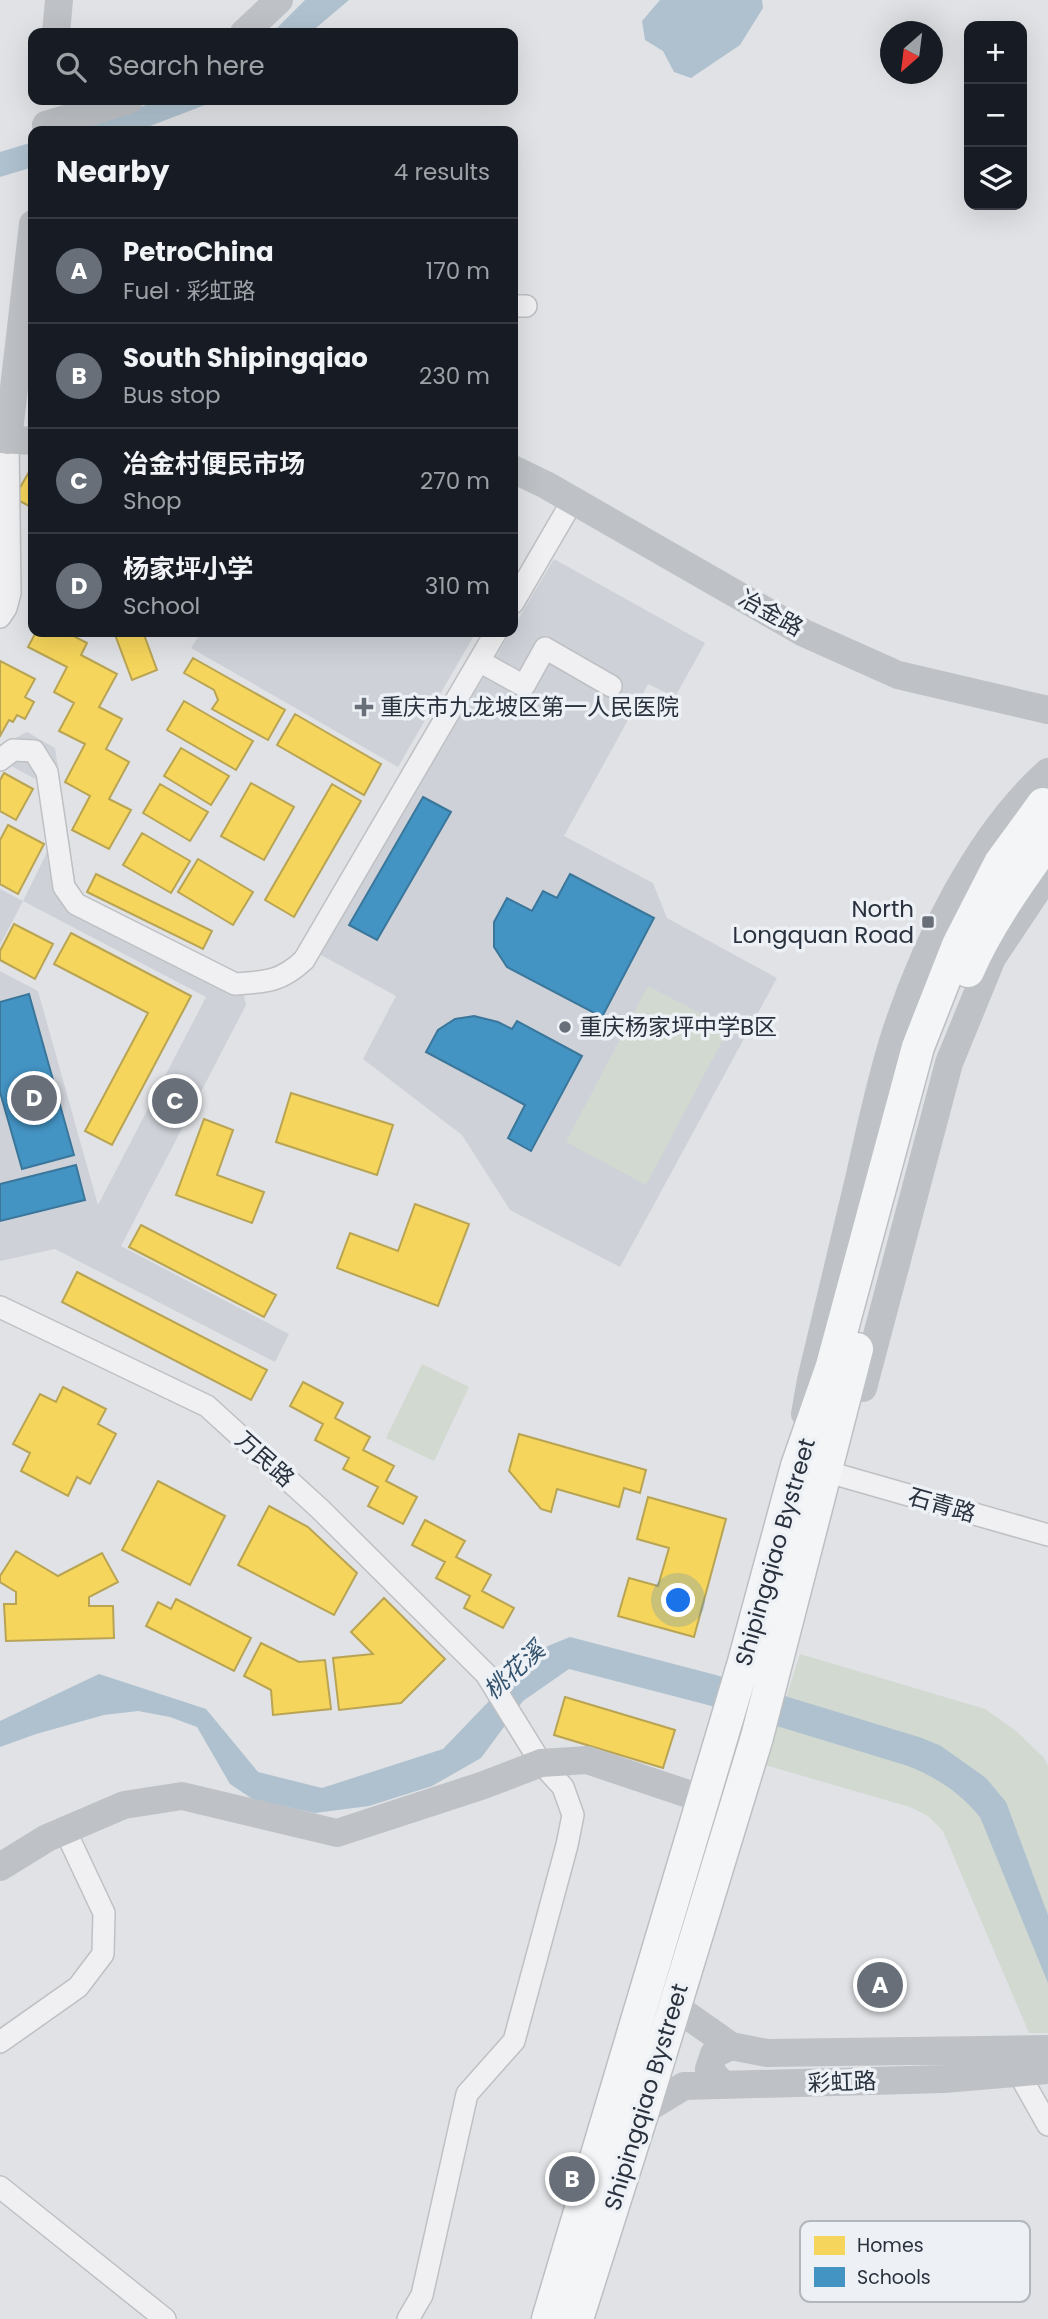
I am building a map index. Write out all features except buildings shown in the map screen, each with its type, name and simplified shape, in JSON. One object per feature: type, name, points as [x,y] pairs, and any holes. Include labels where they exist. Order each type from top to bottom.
[{"type":"main road","points":[[56,28],[59,0]]},
{"type":"main road","points":[[249,28],[279,0]]},
{"type":"main road","points":[[47,119],[107,105]]},
{"type":"main road","points":[[14,431],[28,295]]},
{"type":"main road","name":"冶金路","points":[[518,473],[568,508],[801,649],[897,690],[1048,727]]},
{"type":"main road","name":"冶金路","points":[[518,491],[568,508],[804,633],[898,675],[1048,710]]},
{"type":"main road","name":"Shipingqiao Bystreet","points":[[548,2319],[744,1662],[797,1466],[832,1366],[918,1047],[964,933],[1043,786]]},
{"type":"main road","name":"Shipingqiao Bystreet","points":[[577,2319],[757,1737],[933,1055],[975,956],[1048,841]]},
{"type":"main road","points":[[814,1518],[835,1474],[851,1431],[949,1063],[992,958],[1048,874]]},
{"type":"main road","points":[[0,1867],[47,1838],[124,1805],[183,1796],[337,1833],[481,1786],[539,1759],[587,1759],[703,1799]]},
{"type":"main road","name":"彩虹路","points":[[674,2006],[732,2046],[768,2053],[937,2051],[1032,2062]]},
{"type":"main road","points":[[723,2085],[709,2068],[714,2054],[732,2046]]},
{"type":"main road","points":[[937,2051],[949,2062],[949,2070],[944,2079]]},
{"type":"main road","name":"彩虹路","points":[[643,2111],[684,2087],[944,2079],[1032,2062]]},
{"type":"street","points":[[0,617],[10,593],[14,431]]},
{"type":"street","points":[[518,594],[568,508]]},
{"type":"street","points":[[0,760],[13,750],[34,751],[47,772],[64,887],[76,904],[234,984],[262,982],[288,975],[304,960],[493,637]]},
{"type":"street","points":[[479,660],[524,685],[545,648],[611,686]]},
{"type":"street","name":"万民路","points":[[0,1307],[206,1406],[320,1509],[486,1674],[539,1759],[563,1787],[573,1815],[514,2041],[467,2094],[422,2295],[408,2319]]},
{"type":"street","name":"石青路","points":[[835,1474],[1048,1535]]},
{"type":"street","points":[[0,2042],[78,1987],[103,1954],[104,1913],[65,1830]]},
{"type":"street","points":[[1032,2062],[1048,2125]]},
{"type":"street","points":[[0,2187],[165,2319]]},
{"type":"shaded area","name":"重庆杨家坪中学B区","points":[[554,559],[705,643],[675,697],[648,684],[564,836],[653,883],[667,918],[777,978],[620,1267],[510,1210],[462,1135],[363,1059],[396,996],[319,954],[508,637],[518,637],[518,620]]},
{"type":"shaded area","name":"重庆市九龙坡区第一人民医院","points":[[198,637],[473,637],[398,767],[191,648]]},
{"type":"shaded area","points":[[27,732],[55,748],[77,893],[239,973],[246,1005],[121,1246],[289,1334],[275,1362],[55,1249],[0,1261],[0,971],[38,991],[98,1205],[206,997],[23,901],[49,848],[41,782],[0,760],[0,746]]},
{"type":"shaded area","points":[[0,889],[23,901],[0,945]]},
{"type":"shaded area","points":[[648,986],[729,1028],[646,1185],[566,1142]]},
{"type":"shaded area","points":[[422,1364],[469,1387],[434,1461],[386,1438]]},
{"type":"shaded area","points":[[800,1654],[985,1709],[1016,1731],[1044,1758],[1048,1766],[1048,2033],[1029,2033],[943,1831],[928,1816],[910,1807],[765,1765]]},
{"type":"water","points":[[305,0],[349,0],[316,28],[277,28]]},
{"type":"water","points":[[660,0],[762,0],[763,8],[740,45],[691,78],[674,72],[663,51],[645,40],[642,21]]},
{"type":"water","points":[[146,105],[205,105],[150,126],[82,126]]},
{"type":"water","points":[[28,144],[28,169],[0,177],[0,152]]},
{"type":"water","points":[[570,1637],[716,1675],[922,1738],[941,1746],[986,1778],[1006,1802],[1048,1915],[1048,1983],[980,1817],[948,1787],[908,1766],[708,1705],[569,1669],[523,1701],[481,1758],[432,1786],[369,1806],[315,1813],[254,1800],[230,1784],[197,1727],[170,1717],[138,1711],[104,1715],[0,1747],[0,1721],[99,1674],[206,1709],[258,1772],[322,1788],[443,1749],[538,1650]]},
{"type":"place","name":"重庆市九龙坡区第一人民医院","points":[[364,707]]},
{"type":"place","name":"North Longquan Road","points":[[928,922]]},
{"type":"place","name":"重庆杨家坪中学B区","points":[[565,1027]]},
{"type":"place","name":"杨家坪小学","points":[[34,1098]]},
{"type":"place","name":"冶金村便民市场","points":[[175,1101]]},
{"type":"place","name":"PetroChina","points":[[880,1985]]},
{"type":"place","name":"South Shipingqiao","points":[[572,2179]]},
{"type":"water label","name":"桃花溪","points":[[514,1670]]}]
